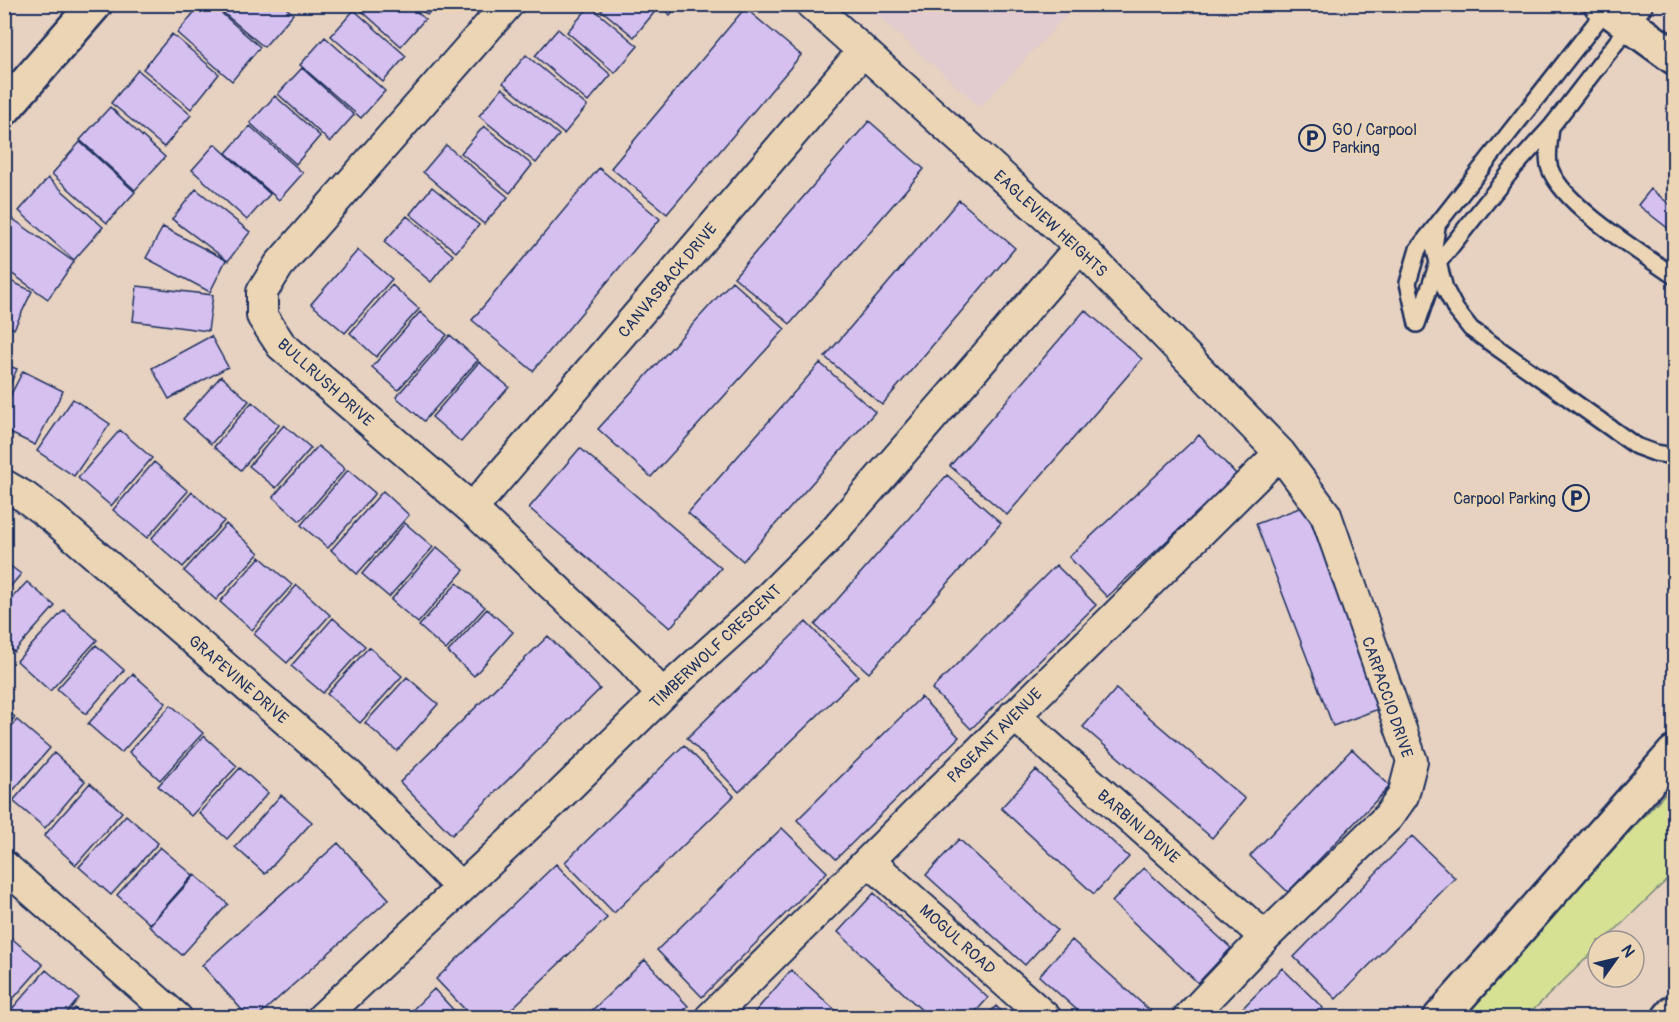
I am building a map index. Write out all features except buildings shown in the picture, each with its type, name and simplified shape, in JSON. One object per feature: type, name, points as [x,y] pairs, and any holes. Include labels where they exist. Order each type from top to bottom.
[{"type":"main road","points":[[4,109],[95,5]]},
{"type":"main road","points":[[1619,9],[1674,57]]},
{"type":"main road","points":[[1440,1017],[1674,753]]},
{"type":"main road","points":[[1669,1017],[1674,1012]]},
{"type":"street","name":"BULLRUSH DRIVE","points":[[508,4],[279,265],[262,292],[262,316],[280,345],[472,509],[632,661],[662,695]]},
{"type":"street","name":"EAGLEVIEW HEIGHTS","points":[[811,4],[1080,247],[1280,453]]},
{"type":"street","name":"CANVASBACK DRIVE","points":[[472,509],[863,51]]},
{"type":"street","name":"TIMBERWOLF CRESCENT","points":[[322,1017],[461,888],[662,695],[759,607],[826,540],[1080,247]]},
{"type":"street","name":"PAGEANT AVENUE","points":[[718,1015],[1014,715],[1280,453]]},
{"type":"street","name":"CARPACCIO DRIVE","points":[[1188,1017],[1265,937],[1388,817],[1403,796],[1412,761],[1326,515],[1280,453]]},
{"type":"street","name":"GRAPEVINE DRIVE","points":[[4,485],[26,496],[53,518],[347,772],[461,888]]},
{"type":"street","name":"BARBINI DRIVE","points":[[1014,715],[1265,937]]},
{"type":"street","name":"MOGUL ROAD","points":[[869,861],[1046,1017]]},
{"type":"street","points":[[4,866],[177,1017]]},
{"type":"lane","points":[[1619,9],[1551,127],[1491,196],[1438,263],[1417,324],[1408,283],[1418,249],[1460,196],[1619,9]]},
{"type":"lane","points":[[1551,127],[1549,166],[1557,182],[1572,202],[1674,276]]},
{"type":"lane","points":[[1460,196],[1476,201],[1491,196]]},
{"type":"lane","points":[[1438,224],[1434,247],[1445,289],[1456,310],[1471,328],[1636,446],[1655,453],[1674,456]]},
{"type":"shaded area","points":[[866,5],[1076,5],[980,107]]},
{"type":"green space","points":[[1674,784],[1674,873],[1616,929],[1586,929],[1586,959],[1526,1017],[1457,1018]]},
{"type":"place","name":"GO / Carpool Parking","points":[[1312,138]]},
{"type":"place","name":"Carpool Parking","points":[[1576,498]]}]
